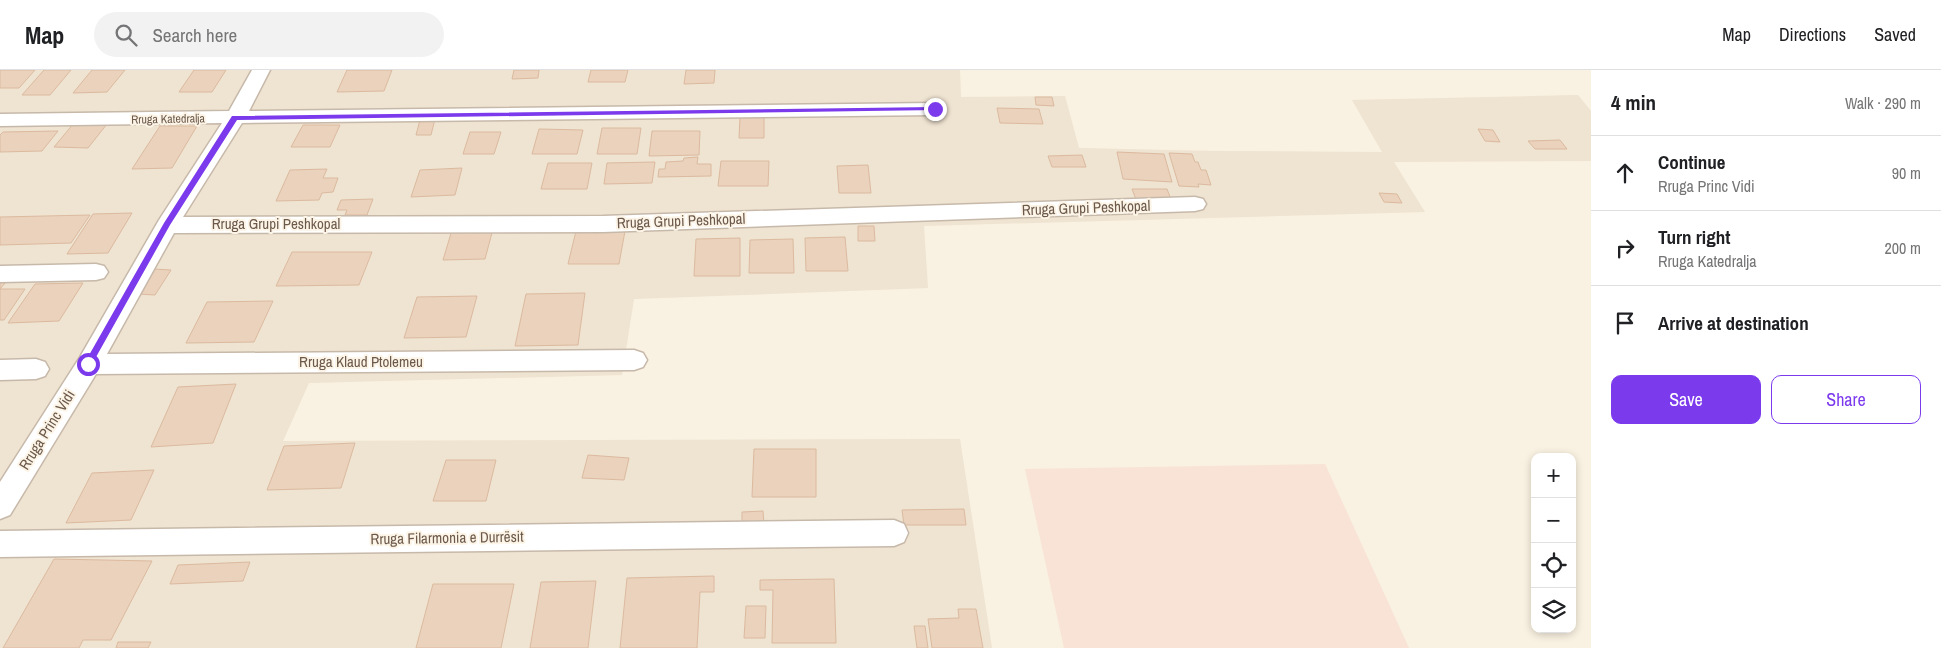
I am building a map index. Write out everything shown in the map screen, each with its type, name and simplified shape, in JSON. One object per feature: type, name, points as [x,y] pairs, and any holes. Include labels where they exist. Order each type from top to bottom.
[{"type":"street","name":"Rruga Princ Vidi","points":[[0,506],[88,364],[167,224],[235,118],[261,70]]},
{"type":"street","name":"Rruga Katedralja","points":[[0,120],[935,109]]},
{"type":"street","name":"Rruga Grupi Peshkopal","points":[[167,224],[603,224],[1194,204]]},
{"type":"street","points":[[0,274],[96,272]]},
{"type":"street","name":"Rruga Klaud Ptolemeu","points":[[88,364],[634,360]]},
{"type":"street","points":[[0,370],[36,369]]},
{"type":"street","name":"Rruga Filarmonia e Durrësit","points":[[0,544],[894,533]]},
{"type":"shaded area","points":[[0,70],[960,70],[961,97],[1065,96],[1079,148],[1214,151],[1382,152],[1352,100],[1578,95],[1591,111],[1591,161],[1394,162],[1425,212],[924,226],[928,288],[634,299],[622,375],[309,383],[283,441],[960,439],[992,648],[0,648]]},
{"type":"shaded area","points":[[1325,464],[1409,648],[1064,648],[1025,469]]},
{"type":"building","points":[[0,70],[35,70],[19,88],[0,88]]},
{"type":"building","points":[[44,70],[71,70],[50,95],[22,95]]},
{"type":"building","points":[[92,70],[125,70],[107,92],[73,93]]},
{"type":"building","points":[[194,70],[226,70],[212,92],[179,92]]},
{"type":"building","points":[[347,70],[392,70],[384,91],[337,92]]},
{"type":"building","points":[[514,70],[539,70],[538,78],[512,79]]},
{"type":"building","points":[[591,70],[628,70],[625,82],[588,82]]},
{"type":"building","points":[[686,70],[715,70],[714,83],[684,84]]},
{"type":"building","points":[[1035,97],[1052,97],[1054,106],[1036,105]]},
{"type":"building","points":[[997,108],[1039,109],[1043,124],[1000,123]]},
{"type":"building","points":[[740,117],[764,117],[764,138],[739,138]]},
{"type":"building","points":[[435,119],[431,135],[416,135],[420,120]]},
{"type":"building","points":[[74,123],[107,124],[88,148],[54,147]]},
{"type":"building","points":[[303,125],[340,125],[330,147],[291,147]]},
{"type":"building","points":[[160,126],[197,126],[172,168],[132,169]]},
{"type":"building","points":[[602,128],[641,128],[637,154],[597,154]]},
{"type":"building","points":[[539,129],[583,130],[577,154],[532,154]]},
{"type":"building","points":[[1478,129],[1493,130],[1500,142],[1485,141]]},
{"type":"building","points":[[58,131],[42,151],[0,152],[0,135],[3,132]]},
{"type":"building","points":[[652,131],[700,131],[699,155],[649,156]]},
{"type":"building","points":[[470,132],[501,132],[494,154],[463,154]]},
{"type":"building","points":[[1560,140],[1567,149],[1535,149],[1528,141]]},
{"type":"building","points":[[1117,152],[1164,154],[1172,182],[1123,179]]},
{"type":"building","points":[[1169,153],[1192,154],[1201,170],[1206,170],[1211,185],[1198,184],[1199,187],[1179,186]]},
{"type":"building","points":[[1082,155],[1086,167],[1052,167],[1048,156]]},
{"type":"building","points":[[698,157],[697,164],[711,164],[711,176],[658,177],[659,169],[665,169],[666,162],[683,161],[684,158]]},
{"type":"building","points":[[721,161],[769,161],[768,186],[718,186]]},
{"type":"building","points":[[655,162],[652,183],[604,184],[607,163]]},
{"type":"building","points":[[548,163],[592,163],[587,189],[541,189]]},
{"type":"building","points":[[868,165],[871,193],[839,193],[837,166]]},
{"type":"building","points":[[462,168],[455,195],[411,197],[420,170]]},
{"type":"building","points":[[327,169],[323,178],[338,178],[333,192],[322,193],[319,200],[276,201],[290,170]]},
{"type":"building","points":[[1132,189],[1167,189],[1172,202],[1137,202]]},
{"type":"building","points":[[1379,193],[1397,194],[1402,203],[1384,202]]},
{"type":"building","points":[[373,199],[367,215],[345,215],[347,210],[337,210],[341,200]]},
{"type":"building","points":[[132,213],[108,253],[67,254],[93,214]]},
{"type":"building","points":[[90,215],[71,243],[0,245],[0,217]]},
{"type":"building","points":[[858,226],[874,226],[875,241],[858,241]]},
{"type":"building","points":[[493,229],[485,259],[443,260],[452,230]]},
{"type":"building","points":[[576,231],[625,231],[619,264],[568,264]]},
{"type":"building","points":[[845,237],[848,271],[806,271],[805,238]]},
{"type":"building","points":[[740,238],[740,276],[694,276],[696,239]]},
{"type":"building","points":[[793,239],[794,273],[749,273],[750,240]]},
{"type":"building","points":[[292,252],[372,252],[359,285],[276,286]]},
{"type":"building","points":[[154,269],[171,270],[155,295],[137,294]]},
{"type":"building","points":[[0,282],[6,282],[0,289]]},
{"type":"building","points":[[83,283],[59,321],[8,323],[35,284]]},
{"type":"building","points":[[0,289],[25,289],[4,320],[0,320]]},
{"type":"building","points":[[585,293],[578,345],[515,346],[526,294]]},
{"type":"building","points":[[477,296],[466,337],[404,338],[417,297]]},
{"type":"building","points":[[273,301],[254,342],[186,343],[207,302]]},
{"type":"building","points":[[236,384],[213,443],[151,447],[178,387]]},
{"type":"building","points":[[355,443],[341,488],[267,490],[284,446]]},
{"type":"building","points":[[754,449],[816,449],[816,497],[752,497]]},
{"type":"building","points":[[588,455],[629,458],[624,480],[582,478]]},
{"type":"building","points":[[446,460],[496,460],[486,501],[433,501]]},
{"type":"building","points":[[154,470],[131,520],[66,523],[92,473]]},
{"type":"building","points":[[964,509],[966,525],[904,525],[902,510]]},
{"type":"building","points":[[763,511],[764,525],[742,526],[742,512]]},
{"type":"building","points":[[54,559],[152,561],[111,640],[83,640],[79,648],[3,648]]},
{"type":"building","points":[[250,562],[243,581],[170,584],[178,565]]},
{"type":"building","points":[[714,576],[714,592],[700,592],[697,648],[620,648],[627,578]]},
{"type":"building","points":[[834,579],[836,643],[772,643],[773,590],[760,590],[760,580]]},
{"type":"building","points":[[596,581],[588,648],[530,648],[541,582]]},
{"type":"building","points":[[433,584],[514,584],[501,648],[416,648]]},
{"type":"building","points":[[746,606],[766,606],[765,638],[744,638]]},
{"type":"building","points":[[958,609],[976,609],[983,648],[932,648],[928,619],[959,618]]},
{"type":"building","points":[[914,626],[925,626],[928,648],[917,648]]},
{"type":"building","points":[[118,642],[151,642],[148,648],[116,648]]},
{"type":"route","points":[[88,364],[167,224],[235,118],[935,109]]}]
